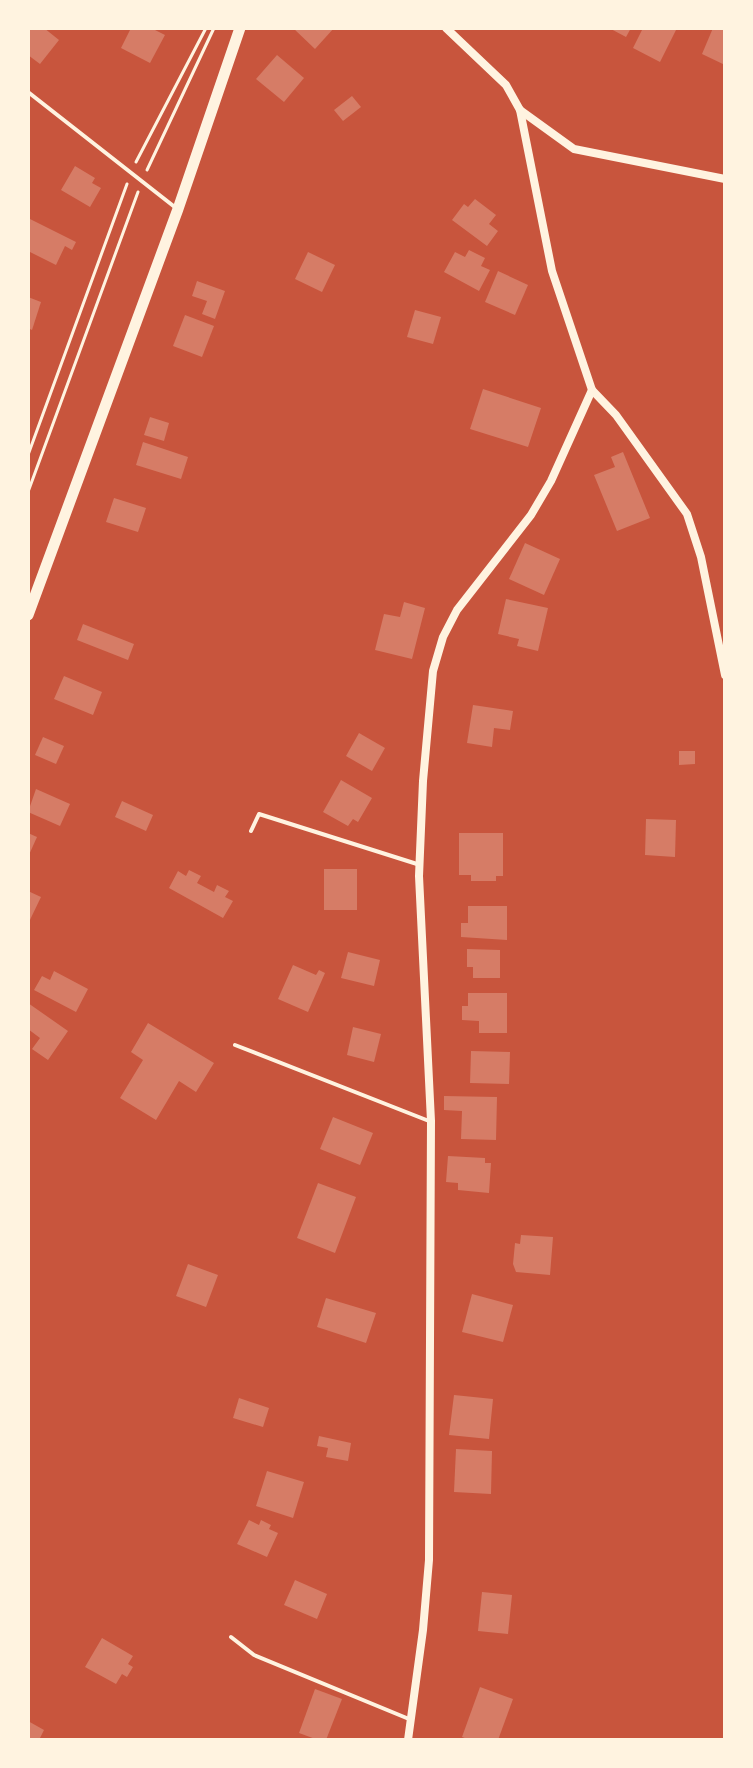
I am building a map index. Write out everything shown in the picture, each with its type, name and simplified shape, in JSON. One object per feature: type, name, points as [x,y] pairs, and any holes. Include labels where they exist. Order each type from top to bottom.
[{"type":"main road","points":[[28,615],[178,209],[240,28]]},
{"type":"street","points":[[446,28],[506,85],[520,110],[552,271],[592,390],[616,415],[687,514],[701,557],[725,675]]},
{"type":"street","points":[[520,110],[574,149],[725,179]]},
{"type":"street","points":[[408,1740],[429,1560],[431,1121],[420,865],[423,781],[433,671],[443,637],[457,610],[531,515],[551,481],[592,390]]},
{"type":"lane","points":[[28,92],[178,209]]},
{"type":"lane","points":[[251,831],[259,814],[420,865]]},
{"type":"lane","points":[[235,1045],[431,1121]]},
{"type":"lane","points":[[231,1637],[254,1655],[411,1720]]},
{"type":"path","points":[[28,455],[131,172],[206,28]]},
{"type":"path","points":[[28,492],[142,181],[214,28]]},
{"type":"building","points":[[28,28],[44,28],[59,40],[40,64],[28,55]]},
{"type":"building","points":[[131,28],[151,28],[165,35],[150,63],[121,48]]},
{"type":"building","points":[[293,28],[334,28],[315,49]]},
{"type":"building","points":[[609,28],[631,28],[626,37]]},
{"type":"building","points":[[643,28],[677,28],[660,62],[633,48]]},
{"type":"building","points":[[713,28],[725,28],[725,65],[702,54]]},
{"type":"building","points":[[277,55],[304,78],[284,102],[256,79]]},
{"type":"building","points":[[352,96],[361,107],[343,121],[334,110]]},
{"type":"building","points":[[75,166],[95,178],[92,183],[101,188],[90,207],[61,190]]},
{"type":"building","points":[[475,199],[496,215],[489,224],[498,231],[487,246],[452,220],[464,204],[468,207]]},
{"type":"building","points":[[28,218],[76,242],[72,250],[65,246],[56,265],[28,251]]},
{"type":"building","points":[[469,250],[485,258],[481,266],[490,270],[479,291],[444,272],[455,252],[465,257]]},
{"type":"building","points":[[308,252],[335,265],[322,292],[295,279]]},
{"type":"building","points":[[498,271],[528,285],[515,315],[485,302]]},
{"type":"building","points":[[197,281],[225,291],[215,319],[202,314],[207,301],[192,296]]},
{"type":"building","points":[[28,297],[41,302],[32,330],[28,328]]},
{"type":"building","points":[[415,310],[441,317],[433,344],[407,337]]},
{"type":"building","points":[[185,315],[214,326],[202,357],[173,346]]},
{"type":"building","points":[[483,389],[541,408],[528,447],[470,429]]},
{"type":"building","points":[[150,417],[169,423],[164,441],[144,435]]},
{"type":"building","points":[[143,442],[188,457],[181,479],[136,465]]},
{"type":"building","points":[[623,452],[650,518],[617,531],[594,475],[615,467],[611,457]]},
{"type":"building","points":[[114,498],[146,508],[138,532],[106,522]]},
{"type":"building","points":[[525,543],[560,559],[544,595],[509,579]]},
{"type":"building","points":[[506,599],[548,608],[538,651],[517,646],[519,639],[498,634]]},
{"type":"building","points":[[404,602],[425,608],[412,659],[375,650],[384,614],[400,617]]},
{"type":"building","points":[[83,624],[134,644],[128,660],[77,640]]},
{"type":"building","points":[[64,676],[102,692],[93,715],[54,699]]},
{"type":"building","points":[[473,705],[513,711],[510,730],[494,728],[492,747],[467,743]]},
{"type":"building","points":[[359,733],[385,748],[372,771],[346,756]]},
{"type":"building","points":[[43,737],[64,746],[56,764],[35,755]]},
{"type":"building","points":[[679,751],[695,751],[695,764],[679,765]]},
{"type":"building","points":[[341,780],[372,798],[358,822],[353,819],[348,826],[323,812]]},
{"type":"building","points":[[36,789],[70,804],[60,826],[28,812]]},
{"type":"building","points":[[122,801],[153,815],[146,831],[115,817]]},
{"type":"building","points":[[646,819],[676,820],[675,857],[645,855]]},
{"type":"building","points":[[28,833],[37,837],[28,857]]},
{"type":"building","points":[[459,833],[503,833],[503,876],[496,876],[496,881],[471,881],[471,875],[459,875]]},
{"type":"building","points":[[324,869],[357,869],[357,910],[324,910]]},
{"type":"building","points":[[189,870],[201,876],[197,883],[214,892],[217,885],[229,891],[225,897],[233,901],[223,918],[169,888],[178,871],[186,876]]},
{"type":"building","points":[[28,891],[41,897],[28,924]]},
{"type":"building","points":[[468,906],[507,906],[507,940],[461,937],[461,923],[468,923]]},
{"type":"building","points":[[467,949],[500,950],[500,978],[473,978],[473,967],[467,967]]},
{"type":"building","points":[[348,952],[380,960],[374,986],[341,978]]},
{"type":"building","points":[[293,965],[316,975],[319,970],[325,973],[308,1012],[278,999]]},
{"type":"building","points":[[54,971],[88,989],[76,1012],[34,990],[42,976],[50,980]]},
{"type":"building","points":[[468,993],[507,993],[507,1033],[479,1033],[479,1021],[462,1020],[462,1006],[468,1006]]},
{"type":"building","points":[[28,1003],[68,1031],[48,1060],[32,1049],[40,1038],[28,1029]]},
{"type":"building","points":[[148,1023],[214,1063],[196,1092],[179,1081],[156,1120],[120,1098],[143,1060],[131,1052]]},
{"type":"building","points":[[353,1027],[381,1034],[374,1062],[347,1055]]},
{"type":"building","points":[[471,1051],[510,1052],[509,1084],[470,1083]]},
{"type":"building","points":[[444,1096],[497,1097],[496,1140],[461,1139],[462,1111],[444,1110]]},
{"type":"building","points":[[333,1117],[373,1133],[360,1165],[320,1149]]},
{"type":"building","points":[[448,1156],[485,1158],[485,1163],[491,1163],[489,1193],[458,1190],[458,1183],[446,1182]]},
{"type":"building","points":[[318,1183],[356,1197],[335,1253],[297,1238]]},
{"type":"building","points":[[521,1235],[553,1237],[550,1275],[516,1272],[513,1264],[515,1243],[520,1244]]},
{"type":"building","points":[[188,1264],[218,1275],[206,1307],[176,1296]]},
{"type":"building","points":[[472,1294],[513,1305],[503,1342],[462,1332]]},
{"type":"building","points":[[326,1298],[376,1313],[366,1343],[317,1327]]},
{"type":"building","points":[[454,1395],[493,1399],[489,1439],[449,1435]]},
{"type":"building","points":[[239,1398],[269,1408],[263,1427],[233,1418]]},
{"type":"building","points":[[319,1436],[351,1443],[348,1461],[326,1457],[328,1448],[317,1446]]},
{"type":"building","points":[[456,1449],[492,1451],[491,1494],[454,1492]]},
{"type":"building","points":[[267,1471],[304,1482],[293,1518],[256,1506]]},
{"type":"building","points":[[249,1520],[259,1525],[261,1520],[278,1533],[267,1557],[237,1544]]},
{"type":"building","points":[[295,1580],[327,1594],[317,1619],[284,1605]]},
{"type":"building","points":[[482,1592],[512,1595],[508,1634],[478,1631]]},
{"type":"building","points":[[102,1638],[133,1656],[128,1664],[133,1667],[127,1677],[122,1674],[116,1684],[85,1667]]},
{"type":"building","points":[[480,1687],[513,1699],[498,1740],[462,1737]]},
{"type":"building","points":[[315,1689],[342,1699],[326,1740],[299,1733]]},
{"type":"building","points":[[28,1721],[44,1730],[39,1740],[28,1740]]}]
